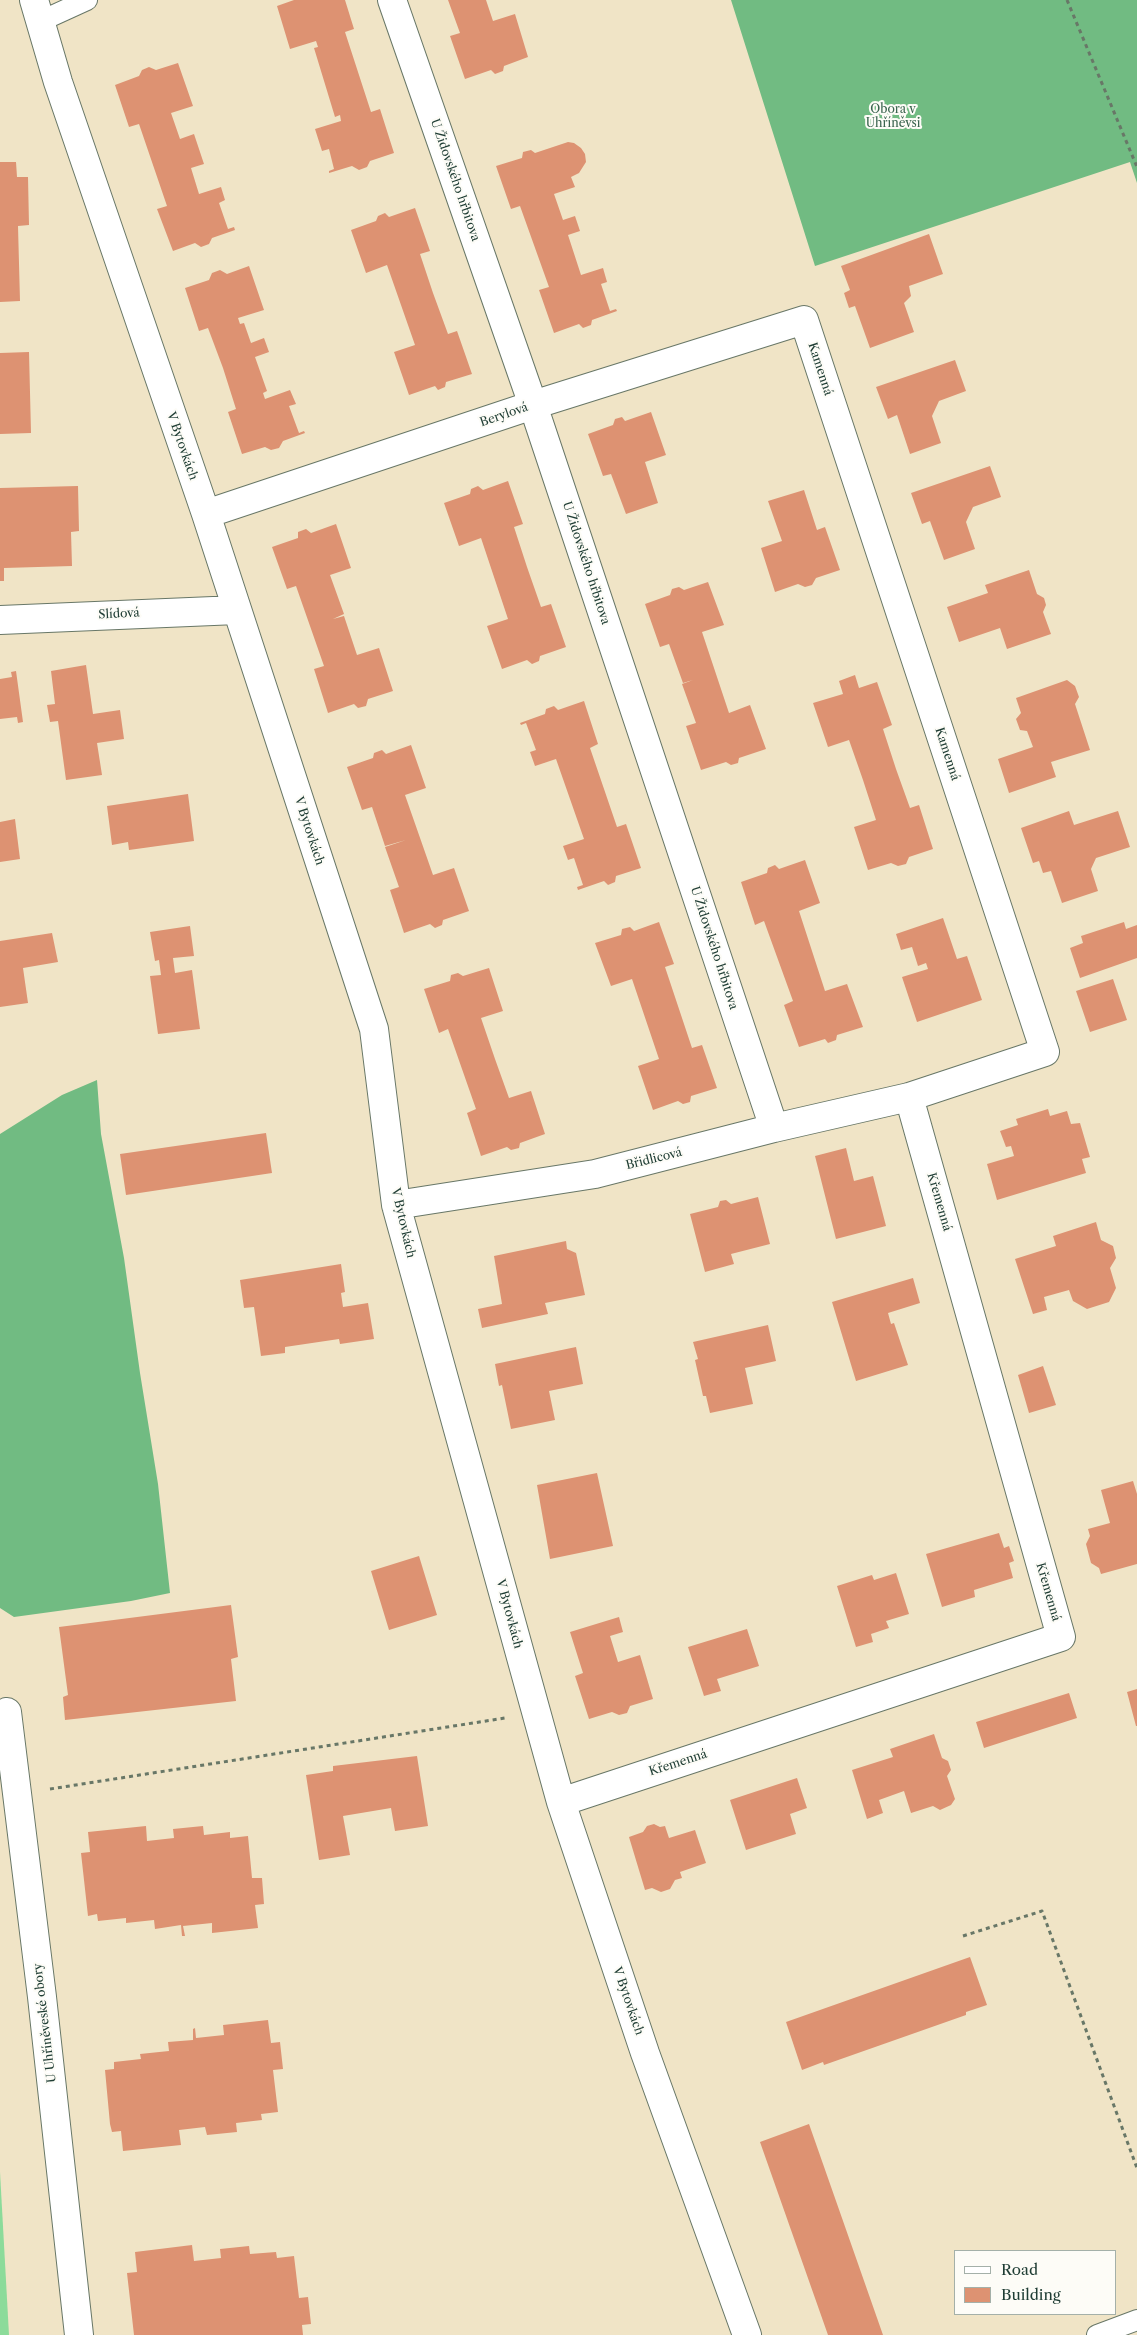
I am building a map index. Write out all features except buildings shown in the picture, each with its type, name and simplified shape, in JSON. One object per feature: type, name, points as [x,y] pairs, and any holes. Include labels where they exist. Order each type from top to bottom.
[{"type":"street","name":"U Židovského hřbitova","points":[[392,0],[533,405],[774,1128]]},
{"type":"street","name":"V Bytovkách","points":[[38,10],[58,82],[206,514],[374,1029],[396,1205],[561,1802],[645,2053],[747,2335]]},
{"type":"street","name":"Berylová","points":[[206,514],[533,405],[804,320]]},
{"type":"street","name":"Kamenná","points":[[804,320],[1045,1052],[909,1098]]},
{"type":"street","name":"Slídová","points":[[0,620],[237,610]]},
{"type":"street","name":"Břidlicová","points":[[396,1205],[595,1174],[774,1128],[909,1098]]},
{"type":"street","name":"Křemenná","points":[[561,1802],[1061,1637],[909,1098]]},
{"type":"street","name":"U Uhříněveské obory","points":[[7,1712],[43,2006],[79,2335]]},
{"type":"lane","points":[[38,10],[87,0]]},
{"type":"lane","points":[[1098,2335],[1137,2320]]},
{"type":"path","points":[[1067,0],[1137,166]]},
{"type":"path","points":[[17,1794],[537,1713]]},
{"type":"path","points":[[963,1936],[1042,1911],[1137,2168]]},
{"type":"green space","name":"Obora v Uhříněvsi","points":[[731,0],[1137,0],[1137,183],[1130,162],[815,266]]},
{"type":"green space","points":[[97,1080],[101,1134],[124,1258],[158,1484],[170,1593],[131,1601],[14,1617],[0,1608],[0,1134],[62,1095]]},
{"type":"green space","points":[[0,2172],[9,2335],[0,2335]]}]
